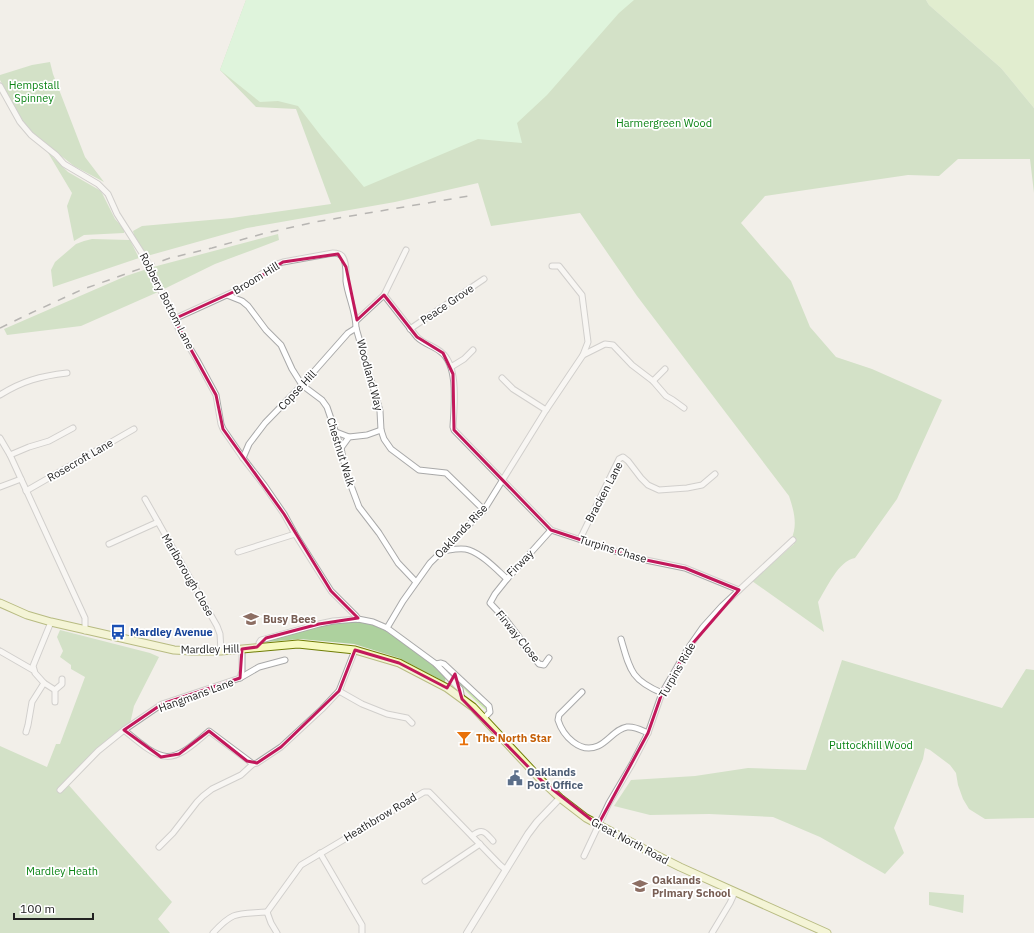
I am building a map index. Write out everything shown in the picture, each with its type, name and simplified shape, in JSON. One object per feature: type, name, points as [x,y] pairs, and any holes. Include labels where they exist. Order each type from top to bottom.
[{"type":"main road","name":"Mardley Hill","points":[[0,603],[27,616],[85,631],[174,650],[221,651],[259,646],[298,644],[355,650]]},
{"type":"main road","name":"Great North Road","points":[[355,650],[399,663],[448,688],[484,718],[542,781],[560,798],[577,812],[598,825],[674,864],[826,933]]},
{"type":"street","name":"Robbery Bottom Lane","points":[[0,86],[20,122],[31,135],[56,155],[64,164],[98,184],[108,194],[116,214],[147,261],[179,330],[216,395],[223,429],[278,505],[332,591],[358,619]]},
{"type":"street","points":[[356,320],[384,295],[406,250]]},
{"type":"street","name":"Broom Hill","points":[[174,319],[227,295],[283,262],[333,253],[342,257]]},
{"type":"street","name":"Woodland Way","points":[[342,257],[346,267],[347,283],[356,320],[356,328],[380,411],[381,430],[384,439],[390,449],[419,470],[446,473],[484,510]]},
{"type":"street","points":[[552,266],[559,266],[582,295],[588,342],[583,355]]},
{"type":"street","name":"Peace Grove","points":[[410,329],[484,279]]},
{"type":"street","name":"Chestnut Walk","points":[[227,295],[244,302],[280,345],[302,385],[322,400],[327,407],[341,448],[347,475],[359,507],[379,533],[398,563],[416,582]]},
{"type":"street","points":[[384,295],[421,341],[442,353],[451,367],[464,359],[473,350]]},
{"type":"street","name":"Copse Hill","points":[[243,458],[249,444],[265,423],[302,385],[348,333],[356,328]]},
{"type":"street","name":"Oaklands Rise","points":[[387,628],[430,563],[484,510],[546,410],[583,355],[605,344],[613,344],[632,365],[654,382],[666,396],[684,408]]},
{"type":"street","name":"Turpins Chase","points":[[451,367],[455,394],[454,430],[552,530],[636,558],[685,568],[739,590]]},
{"type":"street","points":[[654,382],[664,369]]},
{"type":"street","points":[[0,395],[28,380],[49,375],[67,373]]},
{"type":"street","points":[[502,378],[513,389],[546,410]]},
{"type":"street","points":[[10,455],[28,447],[49,441],[74,428]]},
{"type":"street","name":"Rosecroft Lane","points":[[26,491],[134,429]]},
{"type":"street","points":[[336,432],[349,437],[367,435],[381,430]]},
{"type":"street","points":[[341,448],[349,437]]},
{"type":"street","points":[[1,439],[10,455],[85,618],[85,631]]},
{"type":"street","name":"Bracken Lane","points":[[580,539],[619,459],[623,457],[648,485],[660,490],[687,488],[702,485],[715,474]]},
{"type":"street","points":[[0,488],[20,479]]},
{"type":"street","name":"Marlborough Close","points":[[145,499],[217,626],[220,634],[221,651]]},
{"type":"street","name":"Marlborough Close","points":[[110,544],[158,522]]},
{"type":"street","name":"Firway","points":[[442,551],[456,549],[468,550],[484,559],[507,579],[552,530]]},
{"type":"street","points":[[238,552],[295,534]]},
{"type":"street","name":"Turpins Ride","points":[[584,856],[609,803],[648,733],[662,693],[687,650],[704,627],[739,590],[793,540]]},
{"type":"street","name":"Firway Close","points":[[507,579],[490,603],[506,620],[523,645],[539,664],[544,665],[548,658]]},
{"type":"street","points":[[259,646],[260,641],[266,638],[319,624],[358,619],[373,622],[387,628],[436,664],[461,690],[462,699]]},
{"type":"street","points":[[33,670],[33,666],[51,622]]},
{"type":"street","points":[[621,639],[628,664],[633,674],[646,686],[662,693]]},
{"type":"street","points":[[240,678],[242,671],[242,649]]},
{"type":"street","points":[[159,847],[173,834],[203,796],[212,789],[241,775],[253,764],[281,748],[322,710],[339,691],[355,650]]},
{"type":"street","points":[[0,651],[33,670],[44,683],[55,690]]},
{"type":"street","name":"Hangmans Lane","points":[[60,790],[98,752],[124,730],[162,704],[240,678],[259,667],[285,660]]},
{"type":"street","points":[[436,664],[444,664],[489,706],[490,712],[484,718]]},
{"type":"street","points":[[55,702],[55,690],[62,684],[62,679]]},
{"type":"street","points":[[448,688],[451,680]]},
{"type":"street","points":[[26,732],[32,702],[44,683]]},
{"type":"street","points":[[339,691],[362,704],[387,714],[407,718],[412,723]]},
{"type":"street","points":[[582,692],[559,715],[558,720],[565,734],[574,743],[582,747],[590,748],[599,746],[615,733],[626,727],[634,727],[648,733]]},
{"type":"street","points":[[124,730],[142,745],[161,757],[170,757],[192,747],[208,731],[253,764]]},
{"type":"street","name":"Heathbrow Road","points":[[320,853],[424,792],[428,792],[506,870]]},
{"type":"street","points":[[468,933],[531,830],[560,798]]},
{"type":"street","points":[[472,836],[478,831],[482,831],[493,841]]},
{"type":"street","points":[[425,880],[480,844]]},
{"type":"street","points":[[267,912],[300,865],[320,853],[362,925],[362,933]]},
{"type":"street","points":[[712,933],[735,892]]},
{"type":"street","points":[[213,933],[226,920],[239,913],[267,912]]},
{"type":"street","points":[[267,912],[277,933]]},
{"type":"highlighted area","points":[[338,254],[346,267],[357,320],[384,295],[417,337],[443,353],[453,374],[454,430],[551,530],[636,558],[685,568],[739,590],[687,650],[662,693],[648,733],[598,825],[542,781],[462,699],[455,674],[447,688],[399,663],[355,650],[339,691],[281,747],[257,763],[247,761],[209,731],[179,754],[161,757],[124,730],[162,704],[240,678],[242,649],[257,647],[266,638],[319,624],[358,618],[331,591],[284,514],[223,429],[216,395],[174,319],[242,288],[283,262]]},
{"type":"green space","name":"Harmergreen Wood","points":[[246,0],[926,0],[929,5],[1001,68],[1034,108],[1034,193],[1030,159],[958,159],[939,176],[908,175],[765,196],[741,223],[791,281],[810,327],[836,357],[872,369],[942,400],[897,499],[855,558],[849,560],[838,569],[818,602],[824,632],[752,581],[794,544],[791,540],[795,523],[789,496],[637,296],[580,213],[491,226],[478,183],[395,202],[247,228],[147,256],[133,231],[142,226],[232,218],[331,204],[296,109],[256,107],[220,70]]},
{"type":"green space","points":[[246,0],[634,0],[619,13],[547,95],[517,123],[522,143],[478,139],[364,187],[298,106],[278,101],[260,102],[220,70]]},
{"type":"green space","points":[[926,0],[1034,0],[1034,108],[1001,68],[929,5]]},
{"type":"green space","name":"Hempstall Spinney","points":[[50,62],[53,74],[85,157],[104,182],[74,166],[32,133],[24,123],[0,80],[0,75],[32,65]]},
{"type":"green space","points":[[47,151],[68,172],[101,191],[115,219],[124,229],[124,233],[84,235],[74,241],[67,206],[72,193]]},
{"type":"green space","points":[[278,234],[279,240],[215,264],[164,289],[153,267]]},
{"type":"green space","points":[[92,239],[130,240],[139,258],[53,287],[51,270],[55,262],[76,244]]},
{"type":"green space","points":[[147,269],[158,292],[81,326],[7,335],[4,329],[126,276]]},
{"type":"green space","points":[[355,621],[373,624],[386,631],[438,668],[446,677],[445,682],[399,658],[354,644],[300,639],[265,641],[317,626]]},
{"type":"green space","name":"Mardley Heath","points":[[60,630],[150,653],[159,657],[134,706],[130,724],[66,782],[172,902],[158,919],[170,933],[0,933],[0,746],[47,767],[56,744],[60,744],[85,677],[71,669],[71,665],[60,657],[63,651],[57,637]]},
{"type":"green space","name":"Puttockhill Wood","points":[[842,660],[1002,708],[1026,669],[1034,670],[1034,818],[985,819],[969,809],[963,799],[956,773],[950,765],[925,748],[923,759],[894,828],[904,853],[885,874],[820,837],[773,817],[709,814],[650,815],[614,806],[631,780],[695,776],[748,768],[806,770]]},
{"type":"green space","points":[[446,669],[487,707],[487,710],[475,701],[445,670]]},
{"type":"green space","points":[[929,892],[964,895],[963,913],[929,905]]},
{"type":"railway","points":[[0,328],[81,290],[170,258],[315,222],[469,196]]},
{"type":"place","name":"Busy Bees","points":[[251,619]]},
{"type":"place","name":"Mardley Avenue","points":[[118,632]]},
{"type":"place","name":"The North Star","points":[[464,738]]},
{"type":"place","name":"Oaklands Post Office","points":[[515,778]]},
{"type":"place","name":"Oaklands Primary School","points":[[640,886]]}]
